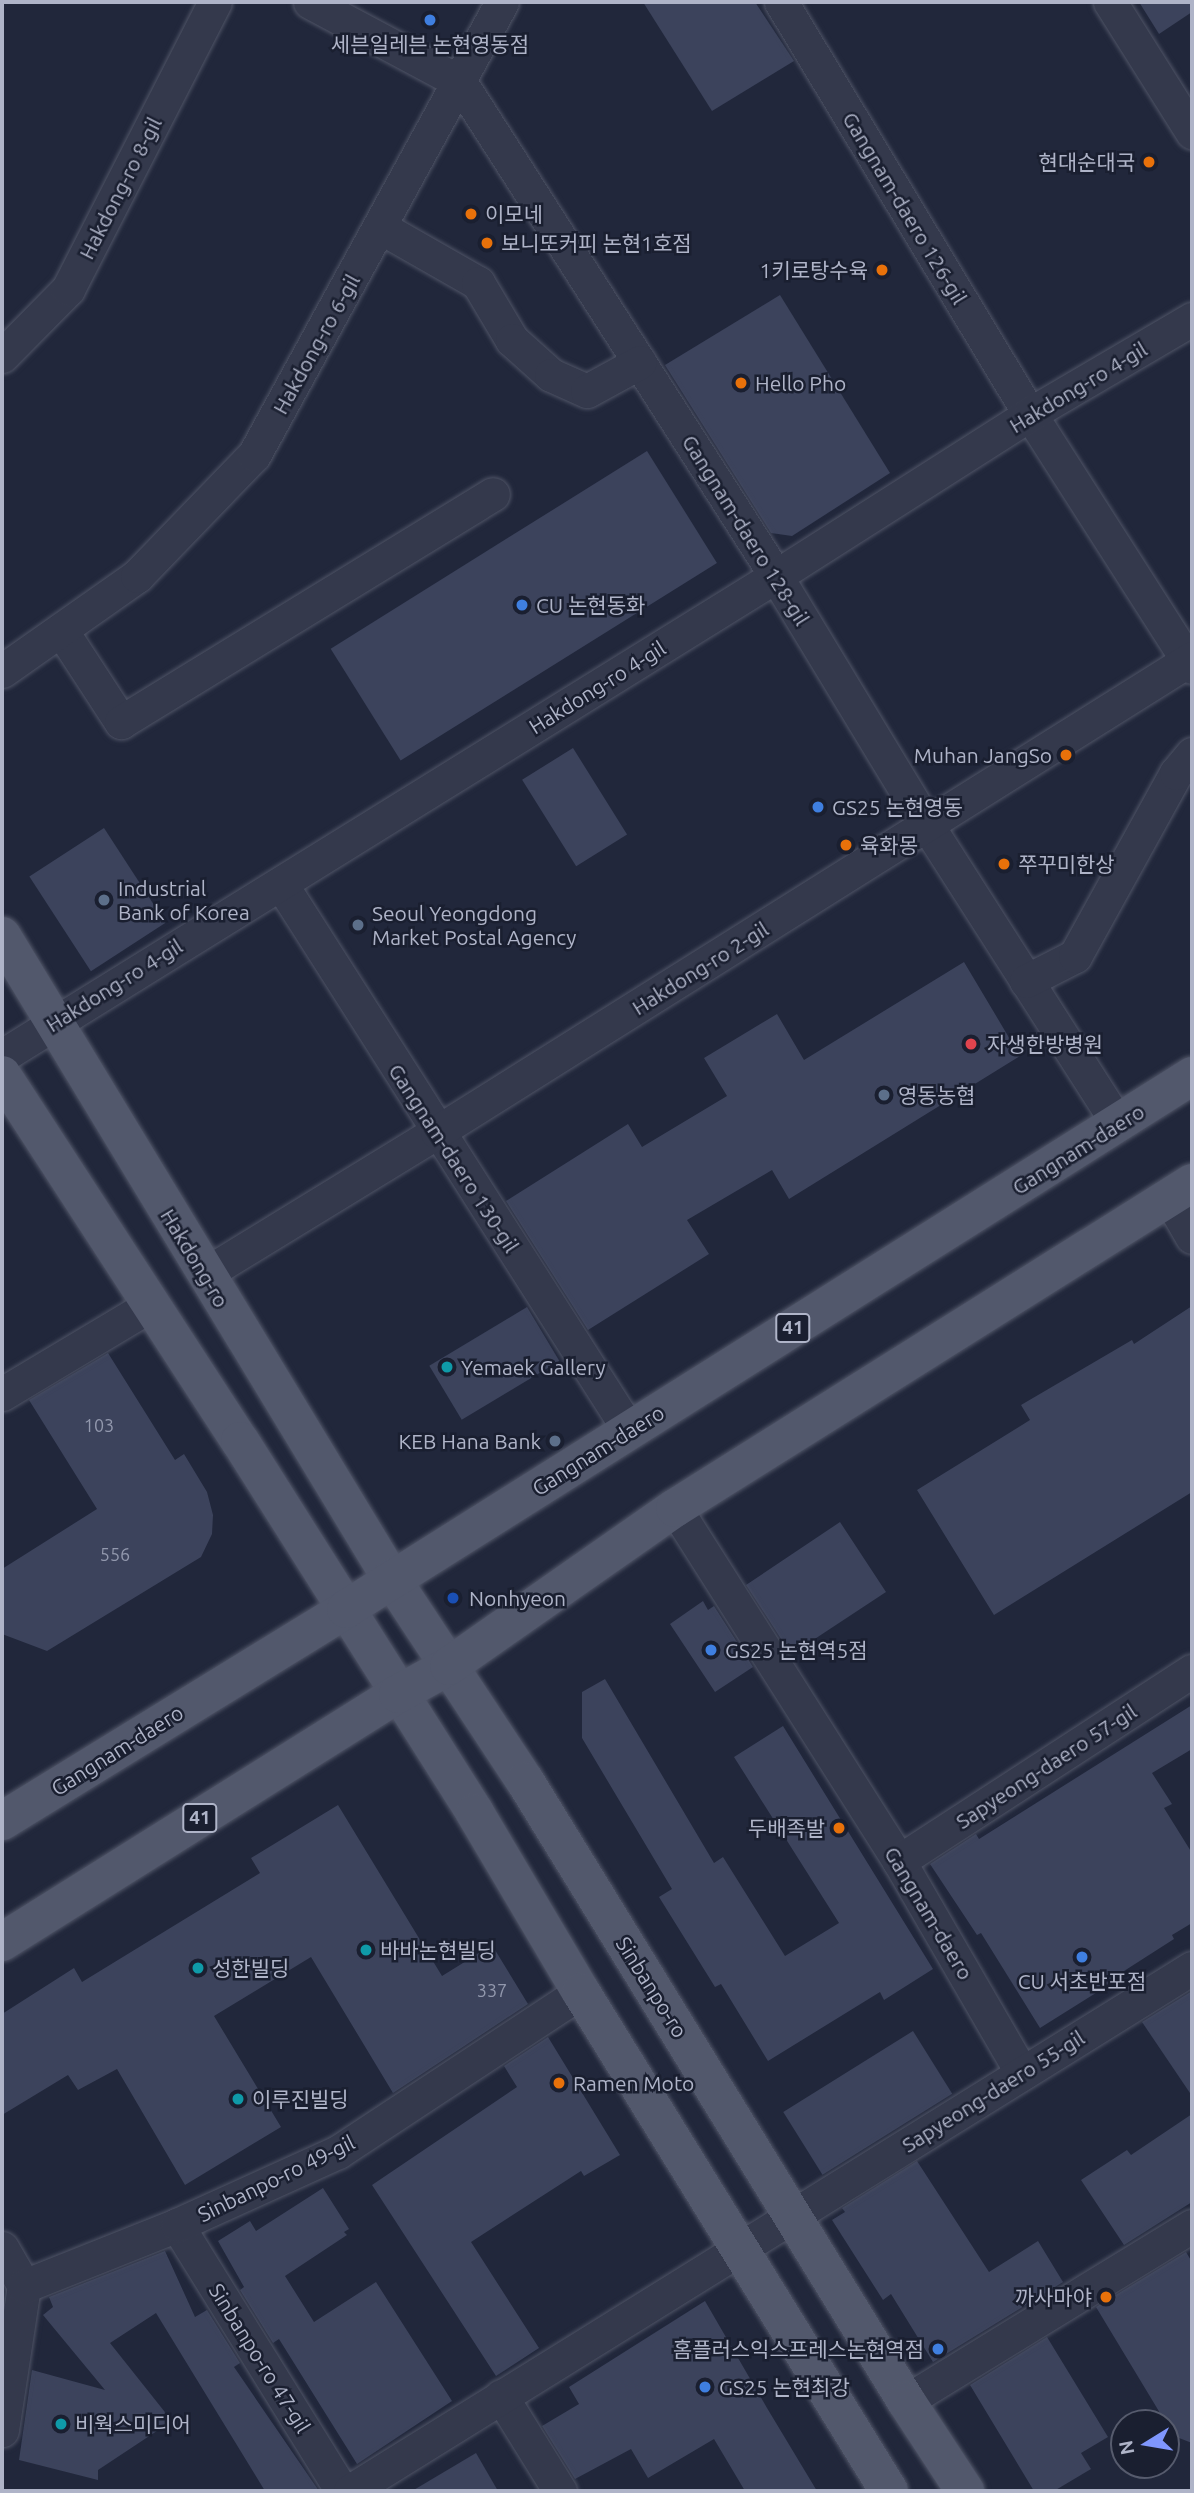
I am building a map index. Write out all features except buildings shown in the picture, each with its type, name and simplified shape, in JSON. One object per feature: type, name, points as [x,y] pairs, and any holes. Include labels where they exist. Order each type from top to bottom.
[{"type":"main road","name":"Hakdong-ro","points":[[2,936],[391,1578]]},
{"type":"main road","points":[[2,1075],[475,1813],[581,1992],[741,2246],[889,2491]]},
{"type":"main road","name":"Gangnam-daero","points":[[2,1821],[345,1609],[1192,1076]]},
{"type":"main road","name":"41","points":[[2,1942],[398,1694],[449,1665],[675,1508],[1181,1190]]},
{"type":"main road","name":"Sinbanpo-ro","points":[[391,1578],[532,1793],[906,2401],[965,2491]]},
{"type":"street","name":"Hakdong-ro 8-gil","points":[[2,356],[68,289],[215,2]]},
{"type":"street","name":"Gangnam-daero 128-gil","points":[[310,2],[460,82],[776,576],[927,825],[1118,1124]]},
{"type":"street","name":"Hakdong-ro 6-gil","points":[[2,671],[137,576],[254,455],[502,2]]},
{"type":"street","name":"Gangnam-daero 126-gil","points":[[781,2],[1030,414],[1191,662]]},
{"type":"street","points":[[1110,2],[1192,132]]},
{"type":"street","points":[[380,228],[478,283],[512,340],[551,375],[587,391],[640,362]]},
{"type":"street","name":"Hakdong-ro 4-gil","points":[[2,1056],[776,576],[1030,414],[1192,319]]},
{"type":"street","points":[[61,630],[121,722],[493,494]]},
{"type":"street","name":"Hakdong-ro 2-gil","points":[[205,1274],[438,1132],[1191,662]]},
{"type":"street","points":[[1026,981],[1075,956],[1176,773],[1192,754]]},
{"type":"street","name":"Gangnam-daero 130-gil","points":[[281,884],[629,1430]]},
{"type":"street","points":[[1181,1190],[1192,1237]]},
{"type":"street","points":[[2,1394],[151,1305]]},
{"type":"street","name":"Gangnam-daero","points":[[675,1508],[899,1861],[1022,2073]]},
{"type":"street","name":"Sapyeong-daero 57-gil","points":[[899,1861],[1192,1671]]},
{"type":"street","name":"Sapyeong-daero 55-gil","points":[[741,2246],[1192,1968]]},
{"type":"street","name":"Sinbanpo-ro 49-gil","points":[[24,2286],[177,2225],[338,2152],[581,1992]]},
{"type":"street","name":"Sinbanpo-ro 47-gil","points":[[177,2225],[342,2491]]},
{"type":"street","points":[[906,2401],[1192,2226]]},
{"type":"street","points":[[350,2491],[741,2246]]},
{"type":"street","points":[[2,2248],[24,2286],[2,2430]]},
{"type":"street","points":[[501,2396],[560,2491]]},
{"type":"place","name":"세븐일레븐 논현영동점","points":[[430,20]]},
{"type":"place","name":"현대순대국","points":[[1149,162]]},
{"type":"place","name":"이모네","points":[[471,214]]},
{"type":"place","name":"보니또커피 논현1호점","points":[[487,243]]},
{"type":"place","name":"1키로탕수육","points":[[882,270]]},
{"type":"place","name":"Hello Pho","points":[[741,383]]},
{"type":"place","name":"CU 논현동화","points":[[522,605]]},
{"type":"place","name":"Muhan JangSo","points":[[1066,755]]},
{"type":"place","name":"GS25 논현영동","points":[[818,807]]},
{"type":"place","name":"육화몽","points":[[846,845]]},
{"type":"place","name":"쭈꾸미한상","points":[[1004,864]]},
{"type":"place","name":"Industrial Bank of Korea","points":[[104,900]]},
{"type":"place","name":"Seoul Yeongdong Market Postal Agency","points":[[358,925]]},
{"type":"place","name":"자생한방병원","points":[[971,1044]]},
{"type":"place","name":"영동농협","points":[[884,1095]]},
{"type":"place","name":"Yemaek Gallery","points":[[447,1367]]},
{"type":"place","name":"KEB Hana Bank","points":[[555,1441]]},
{"type":"place","name":"Nonhyeon","points":[[453,1598]]},
{"type":"place","name":"GS25 논현역5점","points":[[711,1650]]},
{"type":"place","name":"두배족발","points":[[839,1828]]},
{"type":"place","name":"바바논현빌딩","points":[[366,1950]]},
{"type":"place","name":"CU 서초반포점","points":[[1082,1957]]},
{"type":"place","name":"성한빌딩","points":[[198,1968]]},
{"type":"place","name":"Ramen Moto","points":[[559,2083]]},
{"type":"place","name":"이루진빌딩","points":[[238,2099]]},
{"type":"place","name":"까사마야","points":[[1106,2297]]},
{"type":"place","name":"홈플러스익스프레스논현역점","points":[[938,2349]]},
{"type":"place","name":"GS25 논현최강","points":[[705,2387]]},
{"type":"place","name":"비웍스미디어","points":[[61,2424]]}]
